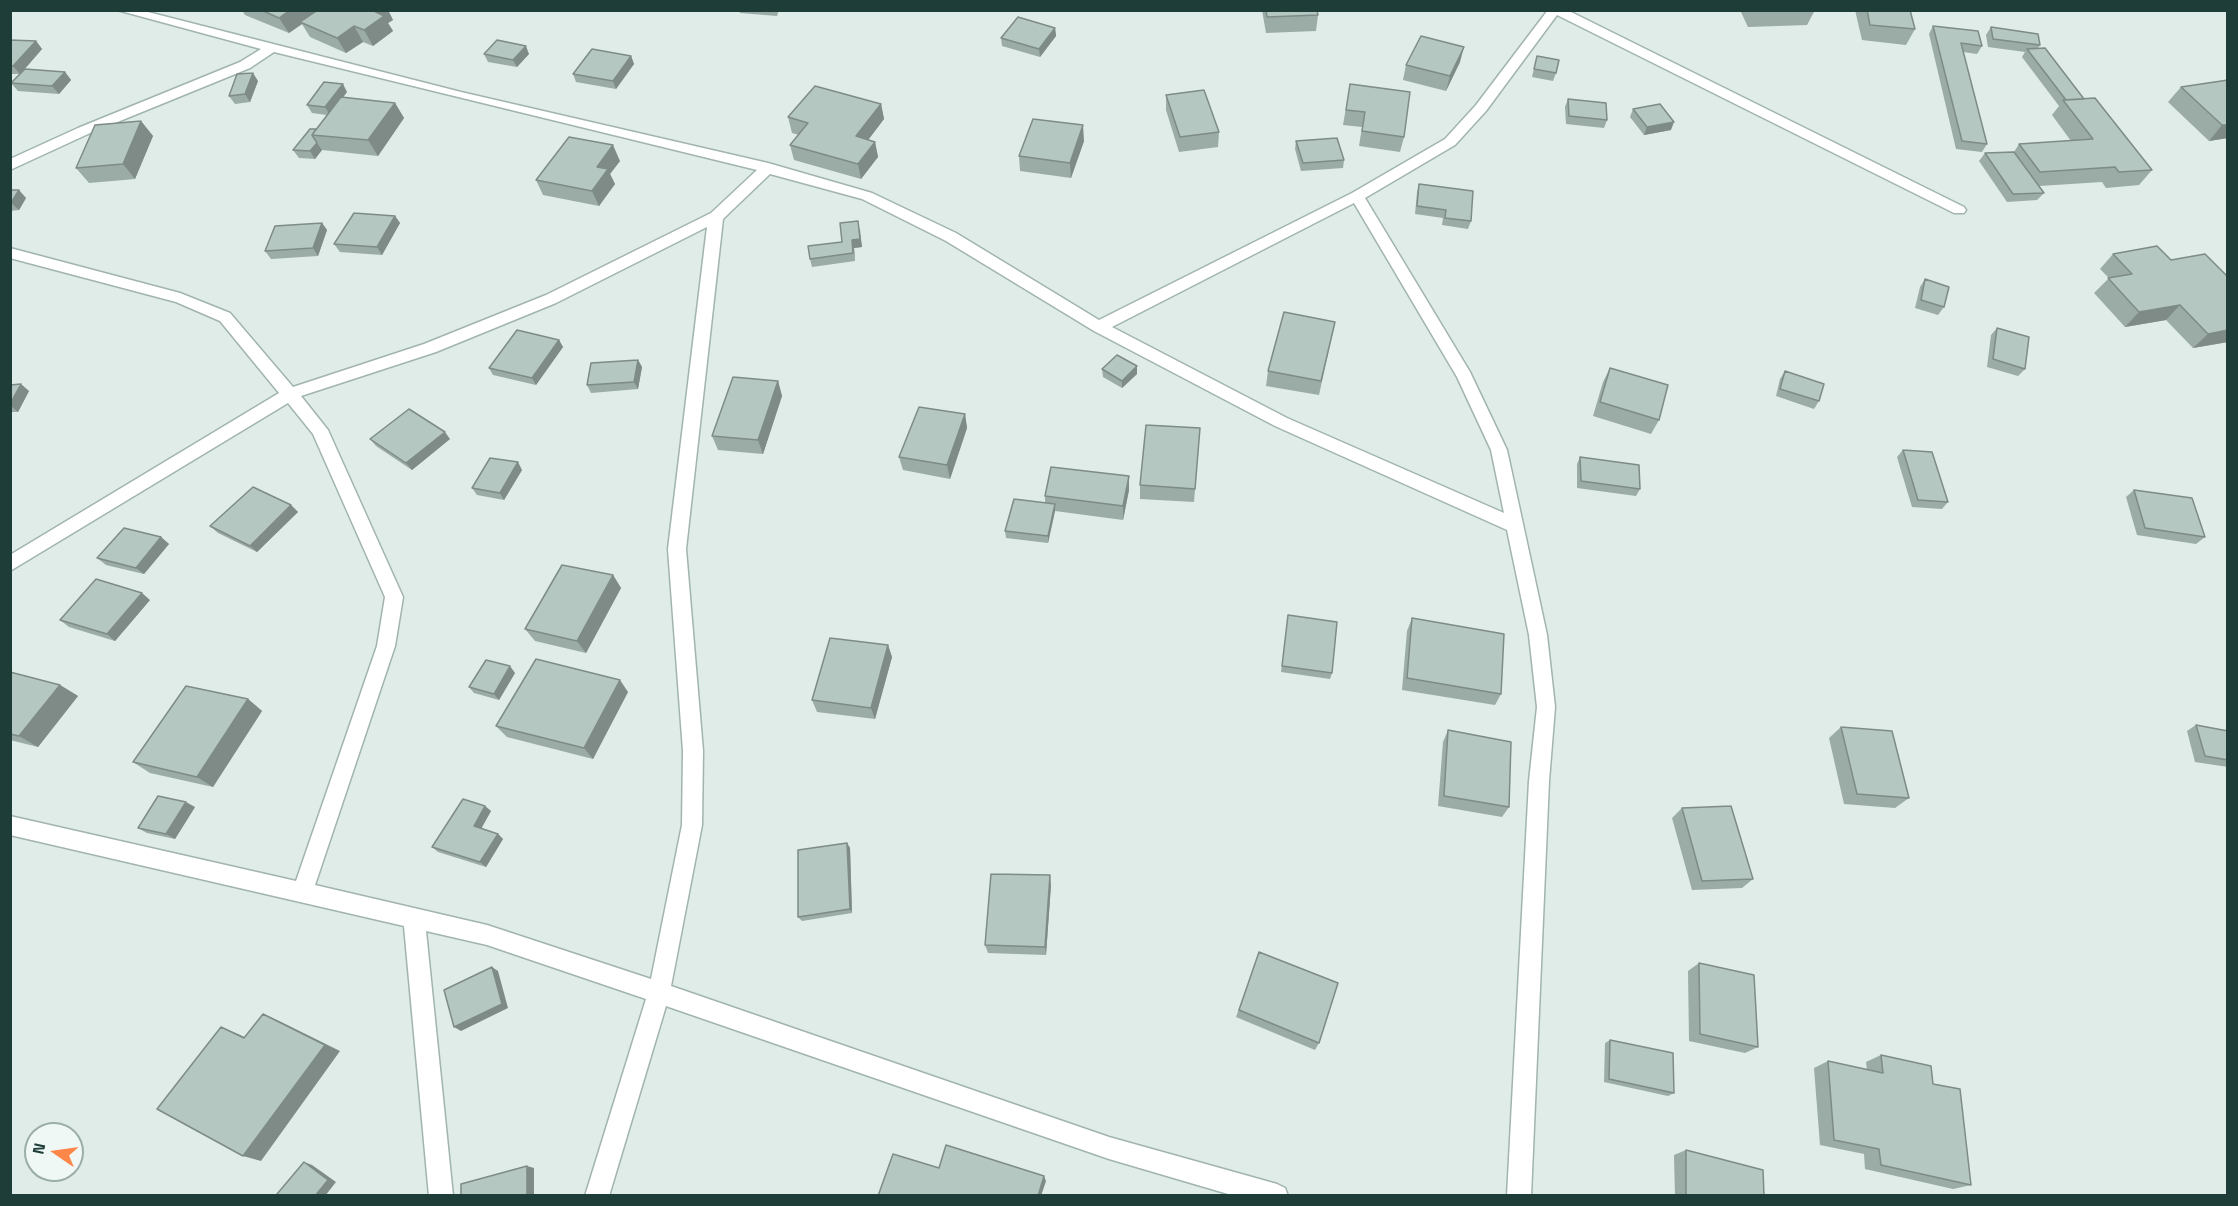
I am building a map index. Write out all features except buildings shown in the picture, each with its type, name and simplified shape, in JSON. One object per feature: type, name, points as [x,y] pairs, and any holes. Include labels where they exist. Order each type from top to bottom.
[{"type":"street","points":[[123,10],[461,96],[768,168],[867,196],[951,237],[1099,327],[1281,422],[1514,525]]},
{"type":"street","points":[[1099,327],[1357,196],[1450,142],[1481,108],[1540,26],[1556,10],[1959,210]]},
{"type":"street","points":[[10,165],[83,130],[245,65],[272,48]]},
{"type":"street","points":[[10,564],[290,394],[430,348],[551,299],[716,217],[768,168]]},
{"type":"street","points":[[1357,196],[1464,376],[1500,456],[1538,635],[1546,707],[1539,781],[1519,1196]]},
{"type":"street","points":[[597,1196],[659,992],[692,825],[693,751],[677,549],[716,217]]},
{"type":"street","points":[[10,253],[180,298],[225,317],[320,430],[394,597],[386,646],[302,892]]},
{"type":"street","points":[[10,825],[486,935],[659,992],[1109,1148],[1277,1196]]},
{"type":"street","points":[[414,918],[441,1196]]}]
